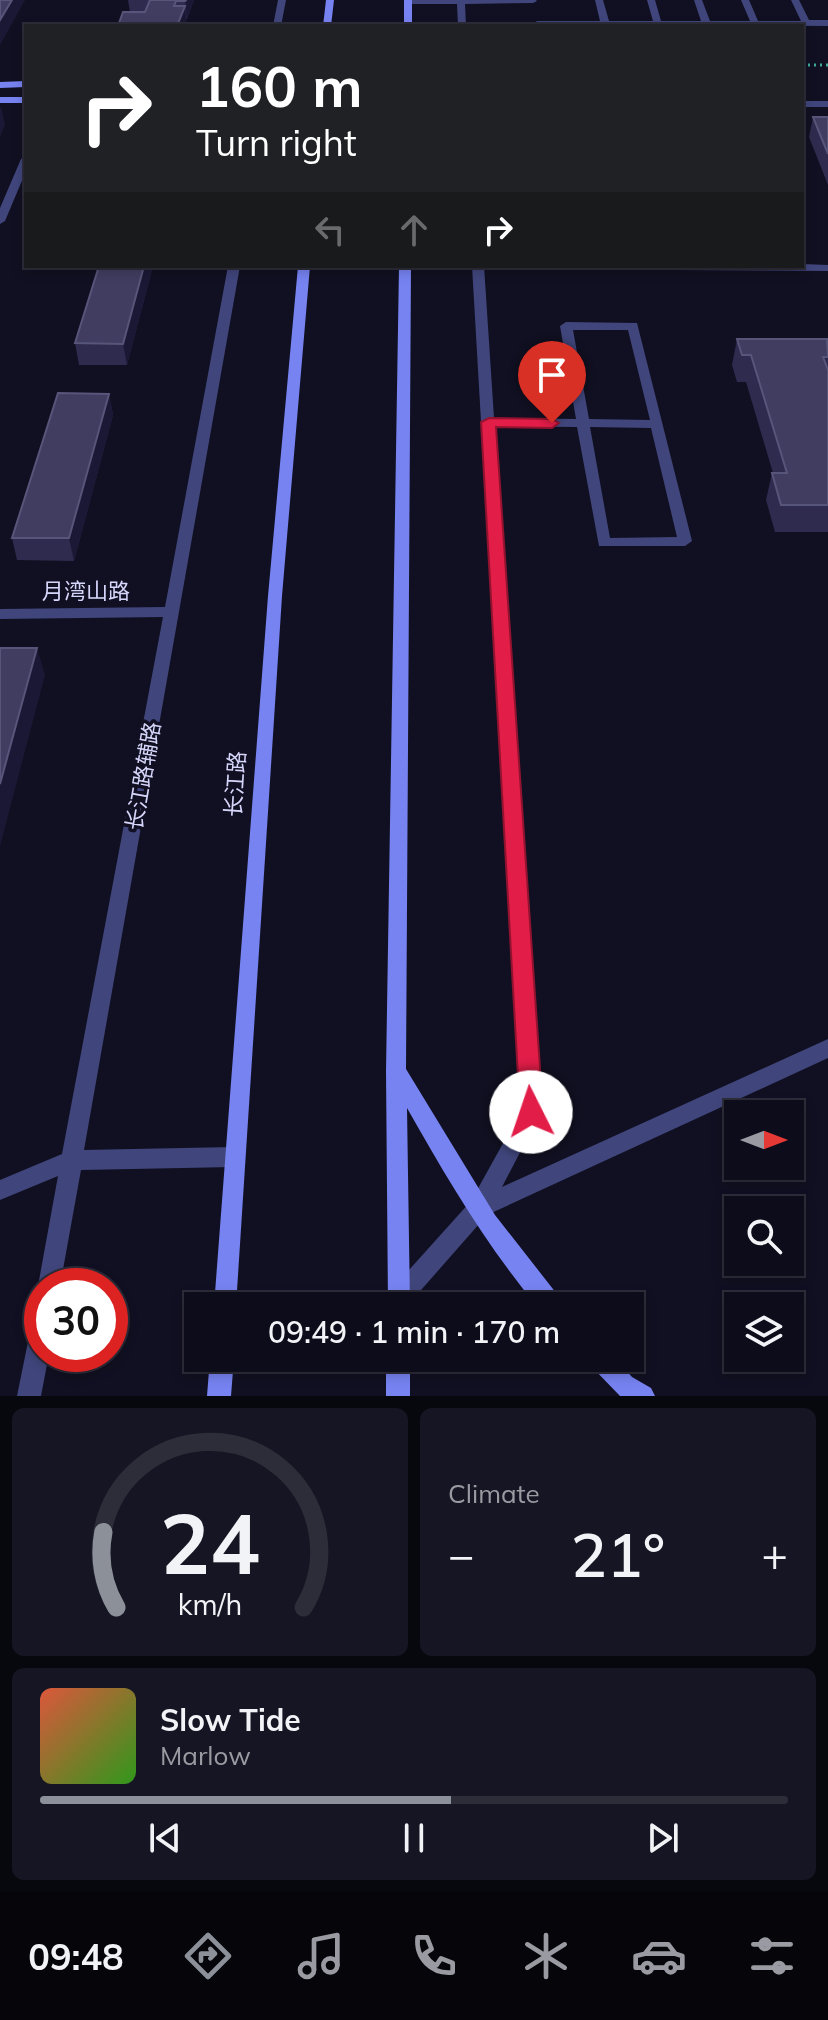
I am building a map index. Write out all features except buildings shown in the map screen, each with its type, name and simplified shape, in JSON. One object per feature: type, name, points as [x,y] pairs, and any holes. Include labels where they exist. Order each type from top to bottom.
[{"type":"main road","points":[[327,24],[330,0]]},
{"type":"main road","points":[[408,1],[408,24]]},
{"type":"main road","points":[[0,85],[24,84]]},
{"type":"main road","points":[[0,100],[24,100]]},
{"type":"main road","name":"长江路","points":[[226,1292],[275,596],[304,268]]},
{"type":"main road","points":[[399,1292],[396,1071],[405,268]]},
{"type":"main road","points":[[396,1071],[479,1208],[526,1278],[539,1292]]},
{"type":"main road","points":[[218,1393],[220,1372]]},
{"type":"main road","points":[[398,1372],[398,1396]]},
{"type":"main road","points":[[612,1372],[624,1385],[643,1396]]},
{"type":"street","points":[[277,24],[282,0]]},
{"type":"street","points":[[599,0],[605,24],[828,23]]},
{"type":"street","points":[[651,0],[658,24]]},
{"type":"street","points":[[698,0],[706,23]]},
{"type":"street","points":[[745,0],[755,23]]},
{"type":"street","points":[[795,0],[806,23]]},
{"type":"street","points":[[408,1],[533,1],[537,24]]},
{"type":"street","points":[[461,1],[462,24]]},
{"type":"street","points":[[804,104],[828,104]]},
{"type":"street","points":[[0,221],[24,164]]},
{"type":"street","name":"长江路辅路","points":[[52,1268],[234,268]]},
{"type":"street","points":[[408,1292],[479,1208],[531,1112],[478,268]]},
{"type":"street","points":[[804,268],[828,268]]},
{"type":"street","points":[[566,326],[633,326],[657,424],[685,541],[604,543],[566,326]]},
{"type":"street","points":[[489,422],[657,424]]},
{"type":"street","name":"月湾山路","points":[[0,614],[173,612]]},
{"type":"street","points":[[479,1208],[828,1048]]},
{"type":"street","points":[[0,1190],[72,1160],[233,1157]]},
{"type":"street","points":[[29,1396],[34,1372]]},
{"type":"path","points":[[804,65],[828,65]]},
{"type":"route","points":[[531,1112],[489,422],[552,423]]}]
